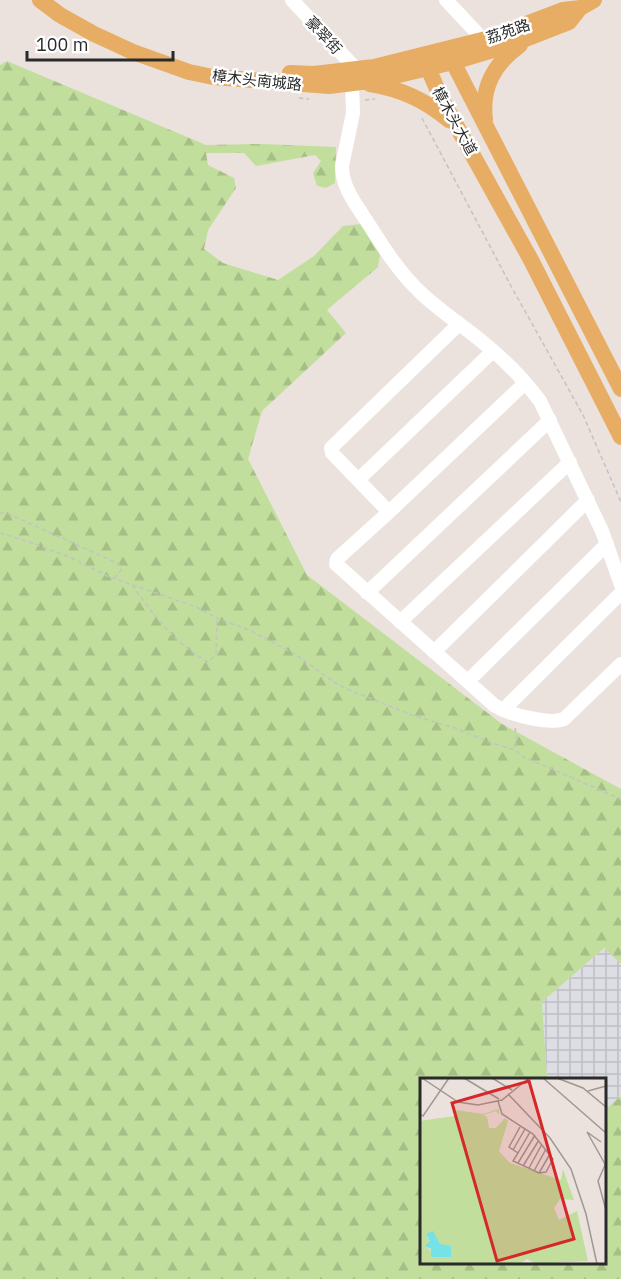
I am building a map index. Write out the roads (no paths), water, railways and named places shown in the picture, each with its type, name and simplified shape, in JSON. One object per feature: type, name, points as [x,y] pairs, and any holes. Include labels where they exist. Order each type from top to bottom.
[{"type":"main road","name":"樟木头南城路","points":[[40,0],[60,15],[94,34],[143,56],[189,72],[213,77],[313,86],[355,84],[453,62]]},
{"type":"main road","name":"樟木头南城路","points":[[54,0],[127,39],[206,66],[304,74],[355,84],[436,51]]},
{"type":"main road","name":"荔苑路","points":[[453,62],[532,38],[569,22],[587,4]]},
{"type":"main road","name":"荔苑路","points":[[436,51],[509,31],[563,10],[587,4]]},
{"type":"main road","points":[[488,130],[484,103],[492,73],[512,51],[532,38]]},
{"type":"main road","name":"樟木头大道","points":[[621,389],[453,62],[436,51],[428,68],[441,98],[531,260],[621,437]]},
{"type":"main road","points":[[355,84],[389,88],[411,94],[441,114],[459,130]]},
{"type":"street","name":"豪翠街","points":[[292,0],[355,84]]},
{"type":"street","points":[[446,0],[477,33]]},
{"type":"street","points":[[355,84],[353,113],[342,166],[342,175],[347,189],[384,249],[409,281],[431,303],[493,351],[540,401],[588,500],[621,585]]},
{"type":"street","points":[[389,512],[332,453],[331,448],[459,324]]},
{"type":"street","points":[[358,480],[493,351]]},
{"type":"street","points":[[525,383],[336,560],[337,566],[511,717],[553,721],[564,718],[621,664]]},
{"type":"street","points":[[367,593],[550,420]]},
{"type":"street","points":[[400,622],[570,462]]},
{"type":"street","points":[[434,651],[588,500]]},
{"type":"street","points":[[468,681],[607,544]]},
{"type":"street","points":[[511,717],[621,593]]}]
